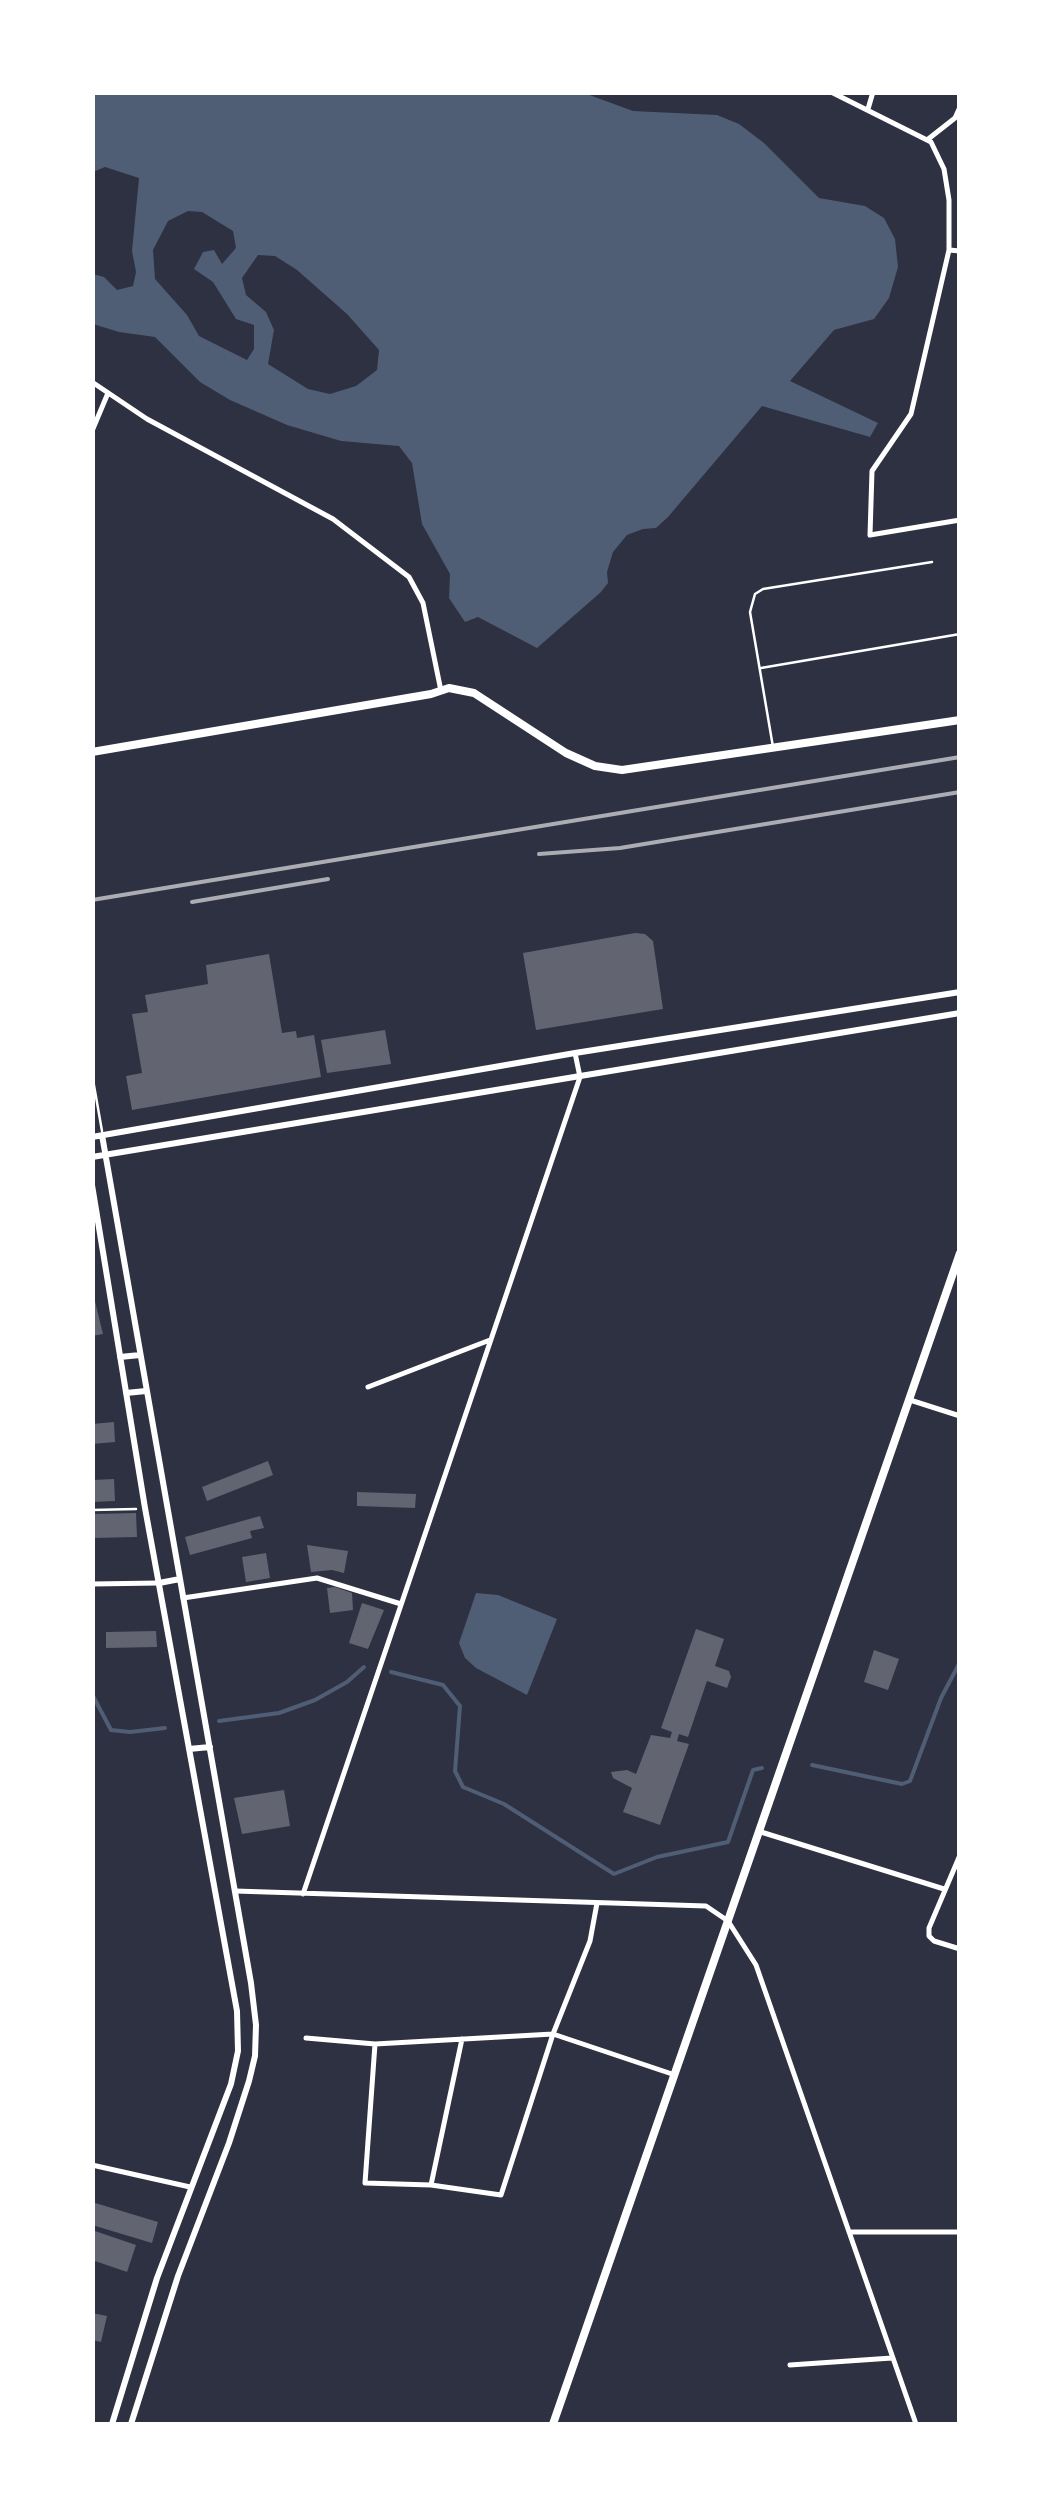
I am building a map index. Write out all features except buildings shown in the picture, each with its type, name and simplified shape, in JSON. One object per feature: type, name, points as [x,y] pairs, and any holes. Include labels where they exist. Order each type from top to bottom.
[{"type":"main road","points":[[92,752],[464,688],[566,753],[610,770],[637,770],[960,720]]},
{"type":"main road","points":[[553,2424],[960,1253]]},
{"type":"street","points":[[831,92],[927,140],[944,168],[949,200],[949,250],[911,414],[872,471],[870,535],[960,520]]},
{"type":"street","points":[[868,109],[873,92]]},
{"type":"street","points":[[927,140],[954,118],[960,107]]},
{"type":"street","points":[[949,250],[960,251]]},
{"type":"street","points":[[92,382],[147,419],[333,519],[409,577],[424,603],[441,691]]},
{"type":"street","points":[[92,431],[108,393]]},
{"type":"street","points":[[92,1136],[960,992]]},
{"type":"street","points":[[92,1157],[960,1014]]},
{"type":"street","points":[[303,1894],[580,1077],[575,1053]]},
{"type":"street","points":[[102,1135],[252,1982],[255,2056],[229,2143],[178,2276],[131,2424]]},
{"type":"street","points":[[92,1185],[158,1583],[238,2011],[238,2051],[230,2084],[157,2278],[112,2424]]},
{"type":"street","points":[[368,1387],[490,1340]]},
{"type":"street","points":[[120,1357],[140,1355]]},
{"type":"street","points":[[126,1393],[146,1390]]},
{"type":"street","points":[[909,1400],[960,1416]]},
{"type":"street","points":[[183,1598],[317,1578],[401,1604]]},
{"type":"street","points":[[92,1584],[180,1579]]},
{"type":"street","points":[[190,1749],[210,1747]]},
{"type":"street","points":[[758,1831],[944,1889]]},
{"type":"street","points":[[960,1855],[929,1928],[934,1942],[960,1948]]},
{"type":"street","points":[[217,1890],[706,1906],[728,1922],[756,1965],[916,2424]]},
{"type":"street","points":[[375,2044],[365,2184],[431,2185],[501,2195],[553,2034],[590,1942],[597,1904]]},
{"type":"street","points":[[306,2038],[375,2044],[553,2034],[675,2074]]},
{"type":"street","points":[[431,2185],[462,2039]]},
{"type":"street","points":[[92,2165],[208,2193]]},
{"type":"street","points":[[849,2232],[960,2232]]},
{"type":"street","points":[[790,2364],[893,2358]]},
{"type":"lane","points":[[773,749],[751,600],[764,588],[932,562]]},
{"type":"lane","points":[[760,669],[960,634]]},
{"type":"lane","points":[[92,1074],[102,1135]]},
{"type":"path","points":[[92,1510],[146,1508]]},
{"type":"water","points":[[93,93],[584,93],[633,111],[717,115],[739,124],[764,143],[819,198],[865,206],[884,218],[895,239],[898,267],[889,298],[874,319],[834,330],[790,381],[878,423],[870,437],[762,406],[668,517],[656,528],[627,535],[613,552],[608,583],[601,592],[537,648],[478,617],[465,622],[449,598],[450,574],[422,524],[412,463],[399,446],[341,441],[287,425],[200,382],[155,337],[93,324],[93,274],[104,277],[117,290],[133,286],[139,178],[105,167],[93,172]],"holes":[[[188,211],[202,212],[233,231],[236,248],[222,264],[214,250],[203,252],[194,269],[213,282],[236,319],[254,325],[254,349],[247,360],[199,336],[187,315],[155,279],[153,250],[168,221]],[[258,255],[275,256],[297,270],[347,314],[379,350],[377,370],[356,386],[330,394],[308,389],[268,364],[274,330],[266,312],[246,295],[242,278]]]},
{"type":"water","points":[[476,1593],[498,1595],[557,1619],[527,1695],[465,1658],[459,1643]]},
{"type":"waterway","points":[[812,1765],[902,1784],[910,1781],[941,1698],[960,1662]]},
{"type":"waterway","points":[[219,1721],[279,1713],[315,1700],[364,1667]]},
{"type":"waterway","points":[[391,1672],[443,1685],[460,1706],[455,1771],[463,1787],[504,1804],[614,1874],[657,1857],[728,1842],[753,1770],[762,1768]]},
{"type":"waterway","points":[[92,1694],[111,1730],[165,1728]]},
{"type":"railway","points":[[92,900],[960,757]]},
{"type":"railway","points":[[539,854],[620,848],[960,792]]},
{"type":"railway","points":[[192,902],[328,879]]}]
